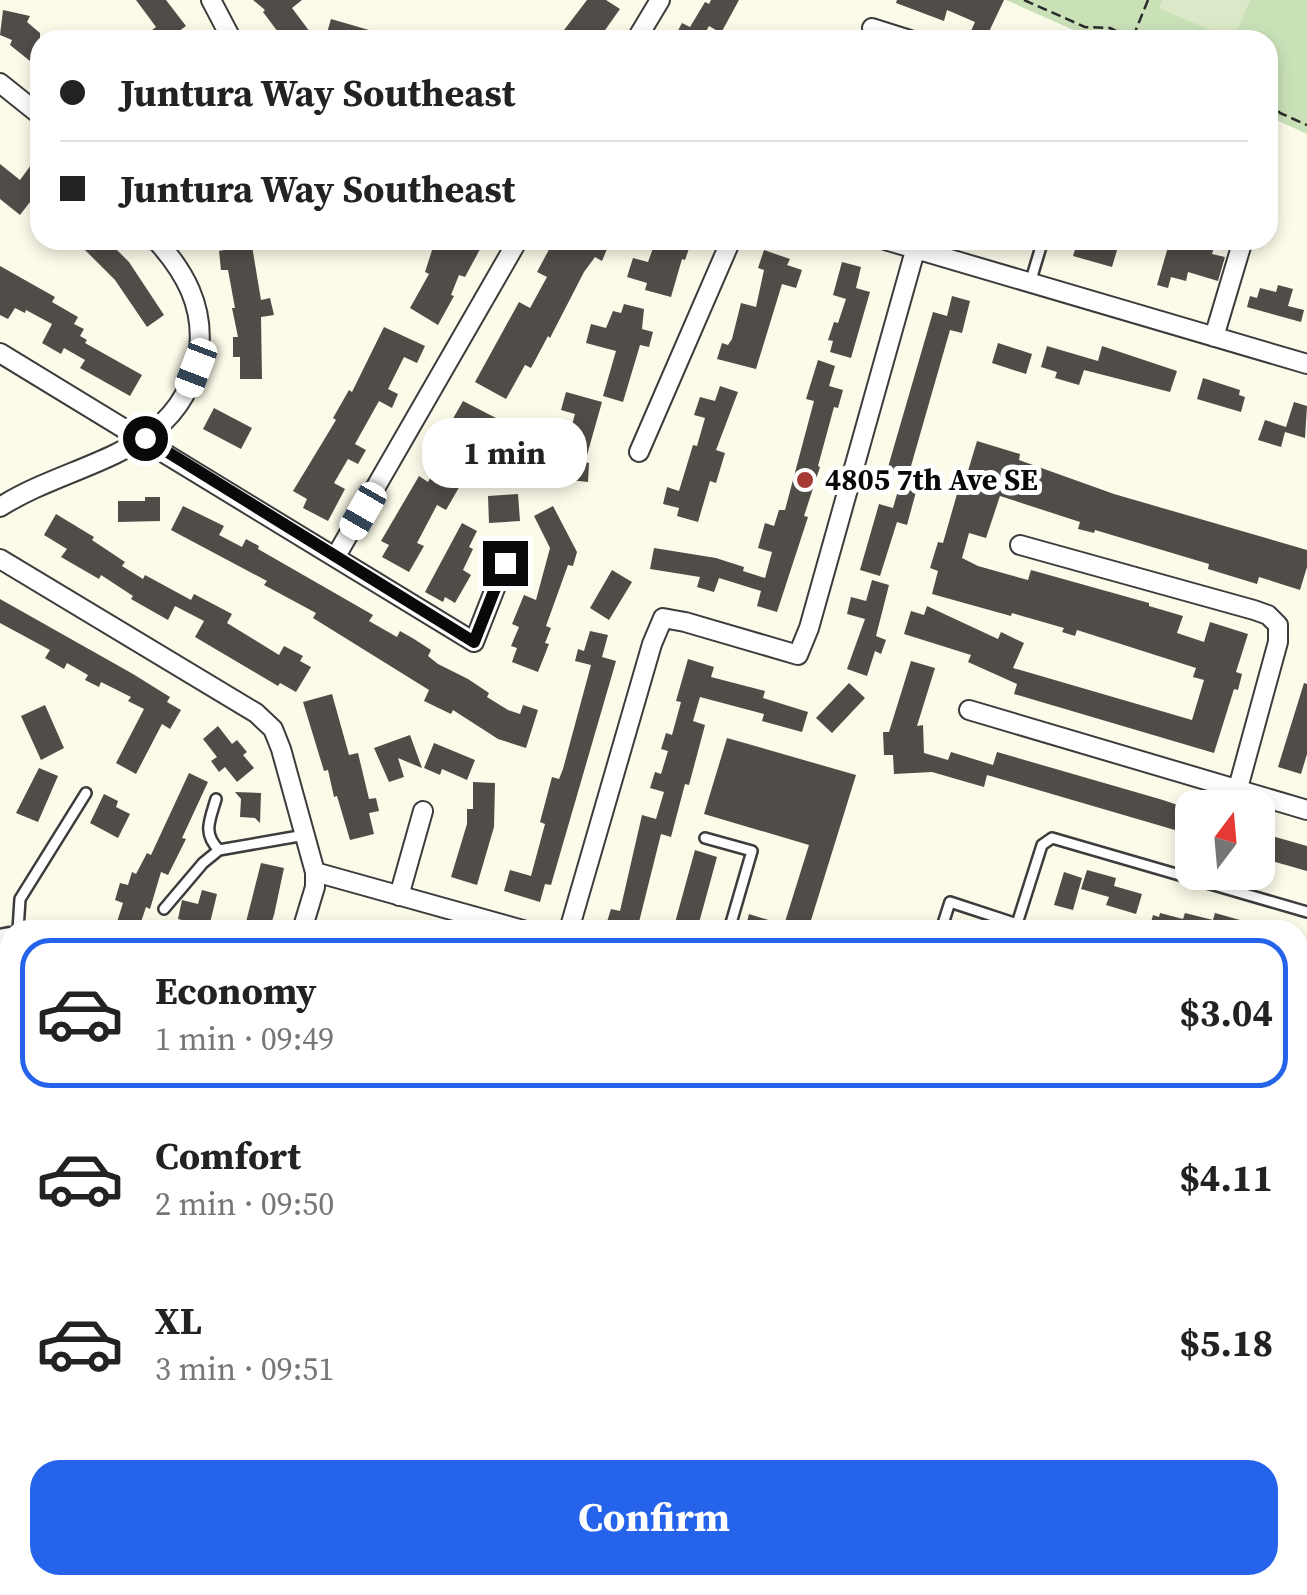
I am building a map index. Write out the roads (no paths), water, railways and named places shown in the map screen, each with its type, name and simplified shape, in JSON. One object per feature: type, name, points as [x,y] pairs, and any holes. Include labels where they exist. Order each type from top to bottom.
[{"type":"street","points":[[211,0],[227,30]]},
{"type":"street","points":[[642,30],[660,0]]},
{"type":"street","points":[[872,28],[878,30]]},
{"type":"street","points":[[0,83],[30,107]]},
{"type":"street","points":[[0,507],[35,486],[118,454],[145,438],[165,424],[188,389],[200,344],[196,297],[165,250]]},
{"type":"street","points":[[336,556],[512,250]]},
{"type":"street","points":[[639,452],[727,250]]},
{"type":"street","points":[[572,920],[652,644],[663,618],[798,654],[914,250]]},
{"type":"street","points":[[934,250],[1307,364]]},
{"type":"street","points":[[1214,336],[1241,250]]},
{"type":"street","points":[[0,353],[474,642],[505,563]]},
{"type":"street","points":[[1020,545],[1254,610],[1268,615],[1278,625],[1278,642],[1238,788]]},
{"type":"street","points":[[0,559],[256,713],[272,729],[281,748],[316,872],[305,920]]},
{"type":"street","points":[[969,710],[1307,810]]},
{"type":"street","points":[[398,896],[424,810]]},
{"type":"street","points":[[316,872],[486,920]]},
{"type":"lane","points":[[1030,282],[1040,250]]},
{"type":"lane","points":[[19,920],[20,899],[86,793]]},
{"type":"lane","points":[[216,799],[207,830],[209,840],[220,850]]},
{"type":"lane","points":[[164,909],[220,850],[305,835]]},
{"type":"lane","points":[[705,838],[752,851],[732,920]]},
{"type":"lane","points":[[1018,920],[1042,845],[1052,838],[1307,912]]},
{"type":"lane","points":[[944,920],[950,902],[998,920]]},
{"type":"place","name":"4805 7th Ave SE","points":[[805,480]]}]
